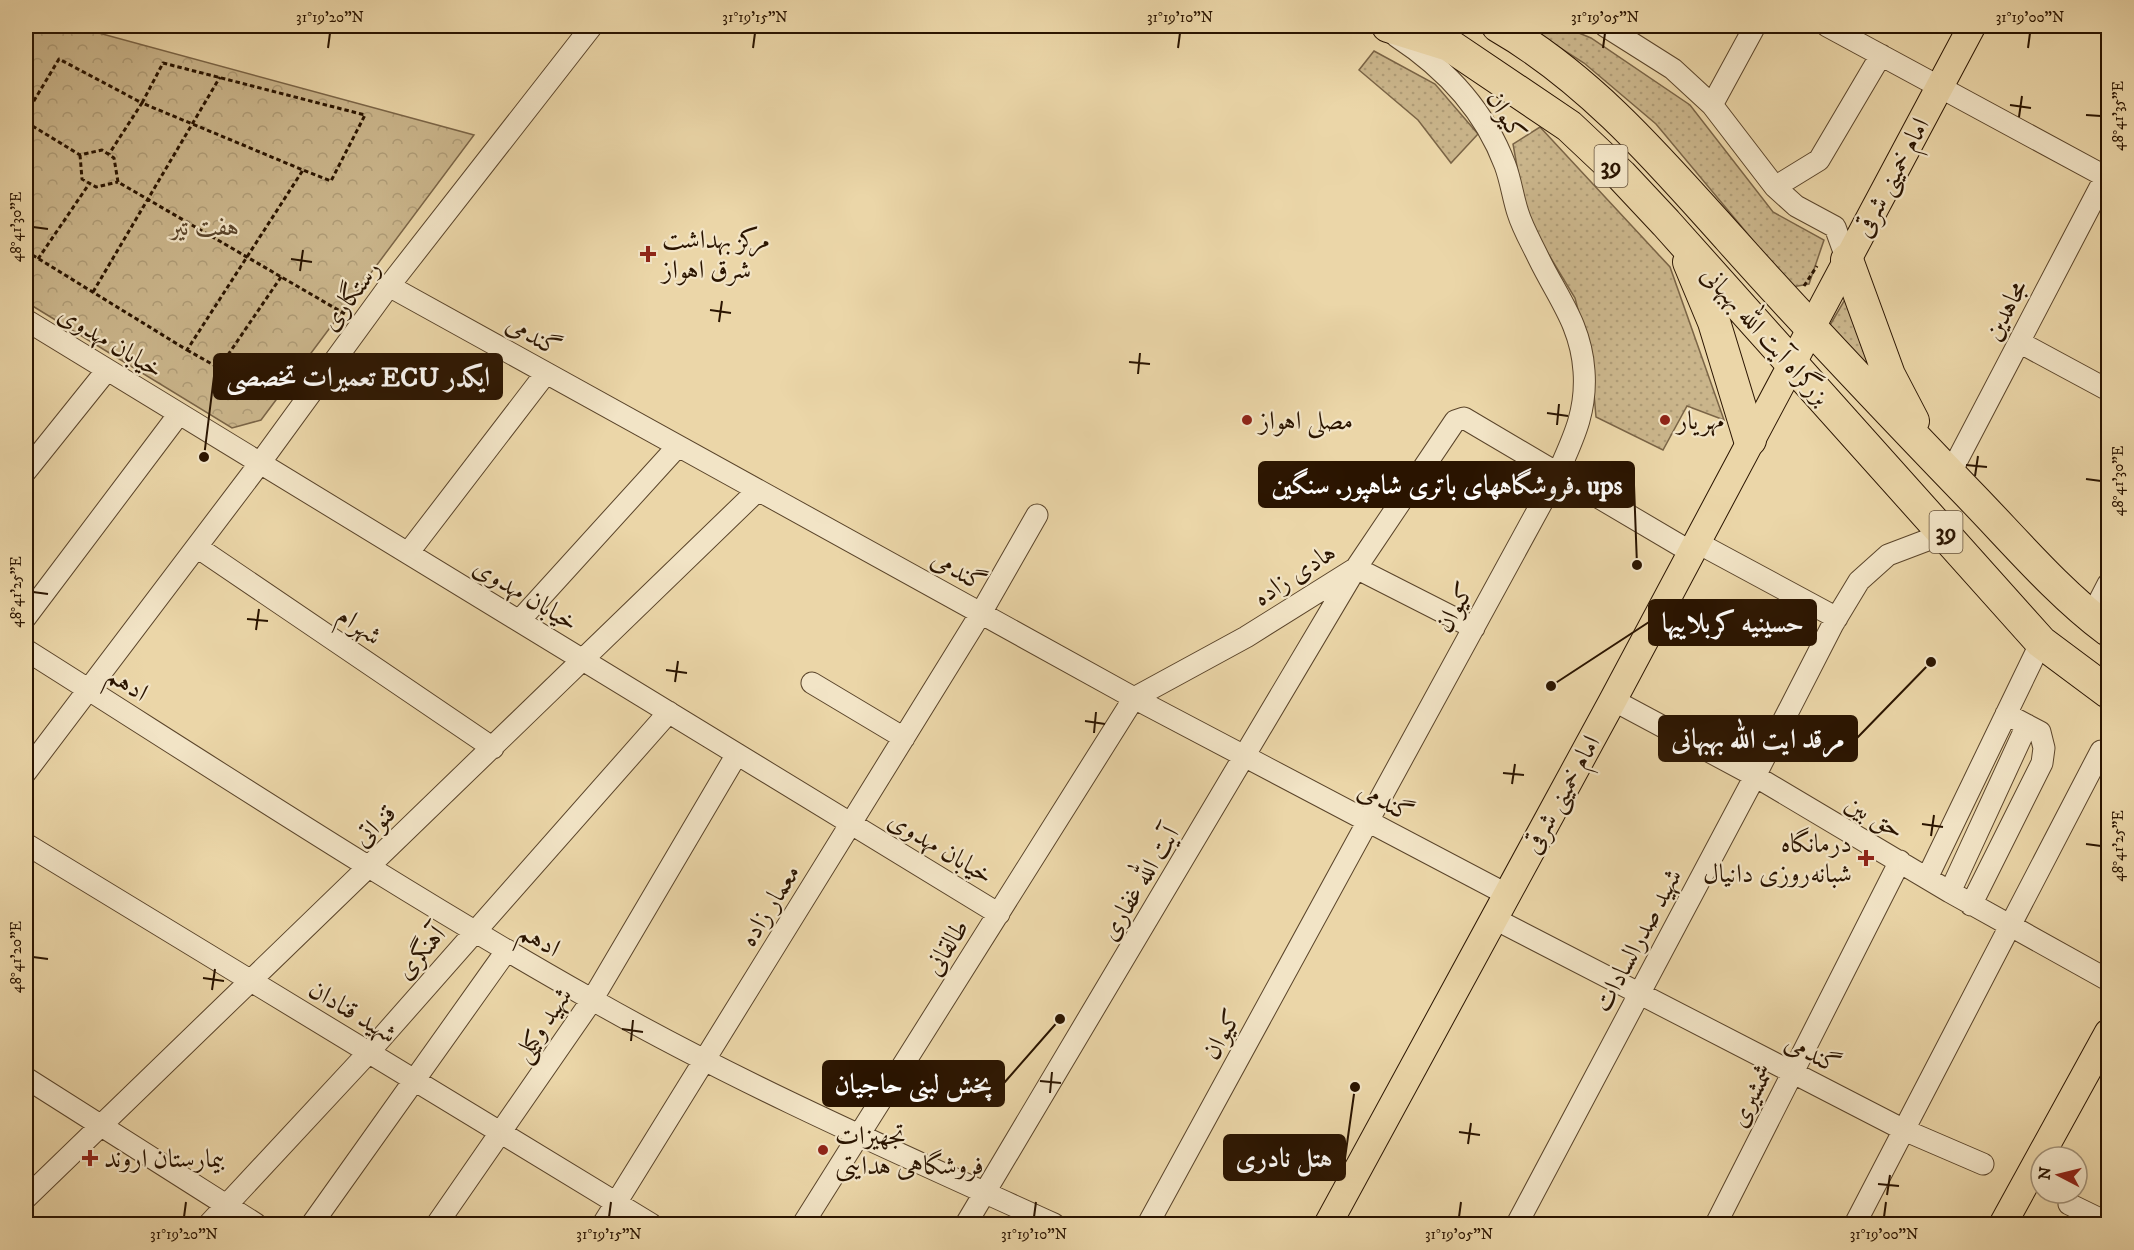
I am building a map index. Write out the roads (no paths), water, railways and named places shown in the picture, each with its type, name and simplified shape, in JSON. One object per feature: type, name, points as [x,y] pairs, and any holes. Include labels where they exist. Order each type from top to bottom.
[{"type":"highway","name":"بزرگراه آیت الله بهبهانی","points":[[1388,26],[1449,45],[1569,126],[1666,223],[1946,532],[2042,642],[2109,692]]},
{"type":"highway","name":"بزرگراه آیت الله بهبهانی","points":[[1498,26],[1532,45],[1590,92],[1650,150],[1810,329],[2100,624]]},
{"type":"highway","points":[[1666,223],[1693,270],[1714,322],[1750,440]]},
{"type":"highway","points":[[1847,260],[1888,375],[1940,463]]},
{"type":"main road","name":"امام خمینی شرقی","points":[[1328,1224],[1613,700],[1972,26]]},
{"type":"main road","points":[[2003,1224],[2109,1033]]},
{"type":"street","name":"رستگاری","points":[[26,772],[260,463],[389,286],[592,26]]},
{"type":"street","name":"کیوان","points":[[1148,1224],[1557,475],[1582,420],[1584,371],[1575,323],[1540,261],[1518,215],[1505,166],[1471,102],[1443,70],[1380,26]]},
{"type":"street","points":[[1605,26],[1673,69],[1712,105],[1775,187],[1796,206],[1835,227],[1847,260]]},
{"type":"street","points":[[1712,105],[1755,26]]},
{"type":"street","points":[[1827,26],[2108,175]]},
{"type":"street","points":[[1775,187],[1819,160],[1881,55]]},
{"type":"street","name":"مجاهدین","points":[[1940,463],[2019,342],[2108,175]]},
{"type":"street","name":"گندمی","points":[[389,286],[1134,698],[1506,894]]},
{"type":"street","name":"خیابان مهدوی","points":[[26,320],[999,914]]},
{"type":"street","points":[[2019,342],[2109,390]]},
{"type":"street","points":[[26,471],[107,370]]},
{"type":"street","points":[[408,553],[546,373]]},
{"type":"street","points":[[26,617],[179,414]]},
{"type":"street","name":"هادی زاده","points":[[1134,698],[1246,637],[1356,568],[1455,421],[1460,418],[1464,418],[1557,475]]},
{"type":"street","points":[[519,621],[678,446]]},
{"type":"street","points":[[1557,475],[1693,547],[1837,618]]},
{"type":"street","name":"قنواتی","points":[[26,1198],[758,490]]},
{"type":"street","name":"معمار زاده","points":[[603,1224],[981,613],[1037,515]]},
{"type":"street","name":"شهید صدرالسادات","points":[[1517,1224],[1859,580],[1888,555],[1946,532]]},
{"type":"street","name":"شهرام","points":[[197,547],[493,748]]},
{"type":"street","points":[[1356,568],[1474,628]]},
{"type":"street","name":"آیت الله غفاری","points":[[966,1224],[1246,757],[1356,568]]},
{"type":"street","points":[[2100,624],[2109,584]]},
{"type":"street","points":[[1927,878],[2042,642]]},
{"type":"street","name":"ادهم","points":[[26,650],[474,932],[592,1000],[704,1061],[859,1136],[1054,1224]]},
{"type":"street","points":[[812,683],[904,738]]},
{"type":"street","name":"طالقانی","points":[[803,1224],[1134,698]]},
{"type":"street","name":"حق بین","points":[[1613,700],[1755,776],[1950,892],[2109,980]]},
{"type":"street","name":"آهنگری","points":[[209,1224],[369,1052],[669,712]]},
{"type":"street","points":[[1971,904],[2042,763],[2044,748],[2040,732],[2006,714]]},
{"type":"street","points":[[1950,892],[2027,725]]},
{"type":"street","points":[[1855,1224],[2101,751]]},
{"type":"street","name":"شهید وکیلی","points":[[437,1224],[592,1000],[737,754]]},
{"type":"street","name":"شهید قنادان","points":[[26,844],[651,1224]]},
{"type":"street","name":"شمشیری","points":[[1716,1224],[1900,861]]},
{"type":"street","name":"گندمی","points":[[1493,918],[1904,1130],[1983,1164]]},
{"type":"street","points":[[312,1224],[507,950]]},
{"type":"street","points":[[26,1078],[256,1224]]},
{"type":"street","points":[[2071,1205],[2109,1223]]},
{"type":"place","name":"مرکز بهداشت شرق اهواز","points":[[648,254]]},
{"type":"place","name":"مصلی اهواز","points":[[1247,420]]},
{"type":"place","name":"مهریار","points":[[1665,420]]},
{"type":"place","name":"تعمیرات تخصصی ECU ایکدر","points":[[204,457]]},
{"type":"place","name":"فروشگاههای باتری شاهپور. سنگین. ups","points":[[1637,565]]},
{"type":"place","name":"مرقد ایت الله بهبهانی","points":[[1931,662]]},
{"type":"place","name":"حسینیه کربلاییها","points":[[1551,686]]},
{"type":"place","name":"درمانگاه شبانه‌روزی دانیال","points":[[1866,858]]},
{"type":"place","name":"پخش لبنی حاجیان","points":[[1060,1019]]},
{"type":"place","name":"هتل نادری","points":[[1355,1087]]},
{"type":"place","name":"تجهیزات فروشگاهی هدایتی","points":[[823,1150]]},
{"type":"place","name":"بیمارستان اروند","points":[[90,1158]]},
{"type":"park label","name":"هفت تیر","points":[[205,226]]}]
